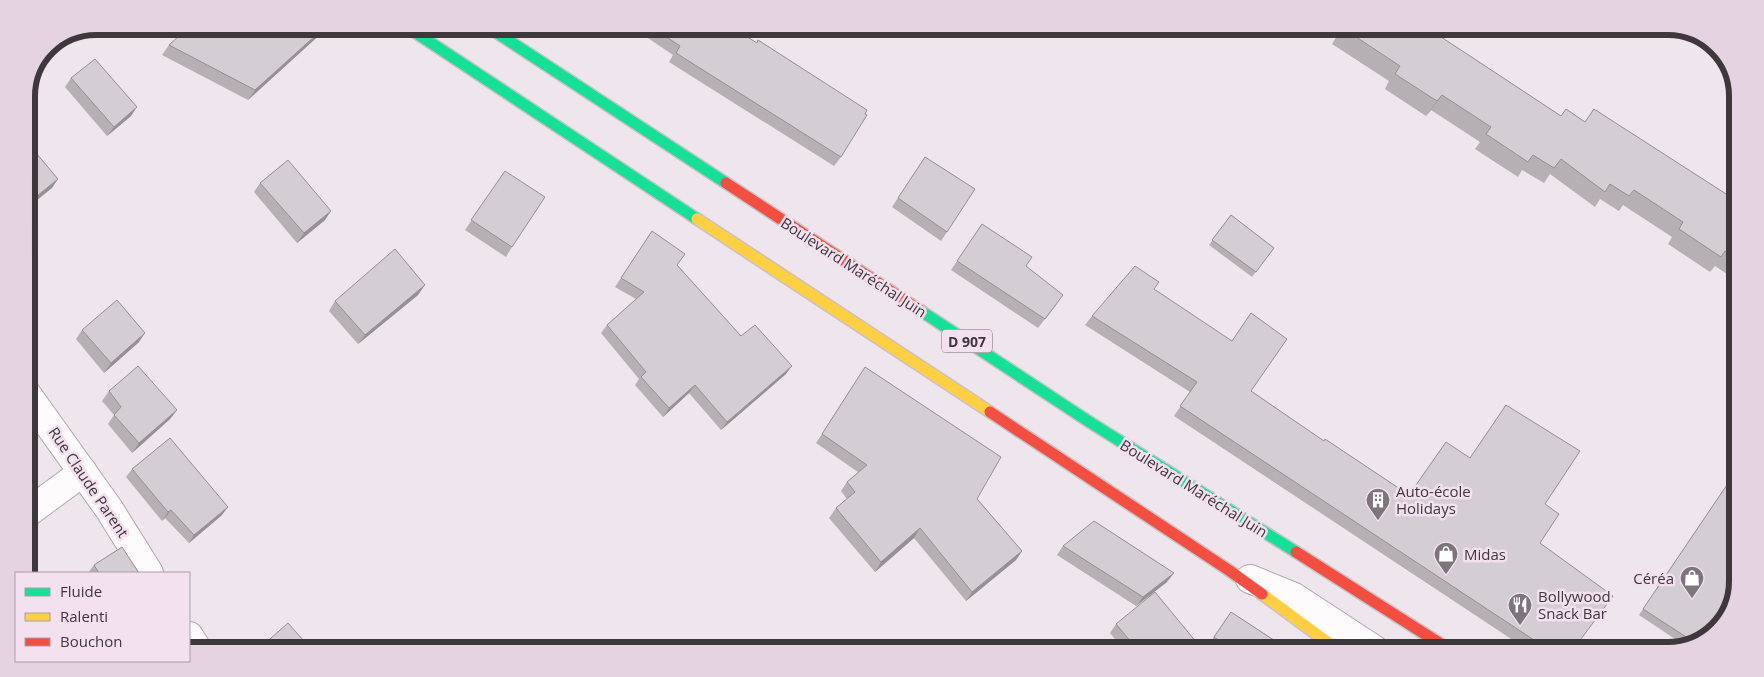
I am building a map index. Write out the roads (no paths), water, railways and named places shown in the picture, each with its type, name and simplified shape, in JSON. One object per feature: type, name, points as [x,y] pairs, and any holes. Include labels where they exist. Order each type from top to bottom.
[{"type":"main road","points":[[419,35],[1230,572],[1327,642]]},
{"type":"main road","name":"Boulevard Maréchal Juin","points":[[500,35],[1088,421],[1437,642]]},
{"type":"street","name":"Rue Claude Parent","points":[[35,405],[109,510],[148,572]]},
{"type":"street","points":[[35,507],[83,472]]},
{"type":"street","points":[[1230,572],[1294,597],[1363,642]]},
{"type":"place","name":"Auto-école Holidays","points":[[1378,521]]},
{"type":"place","name":"Midas","points":[[1446,575]]},
{"type":"place","name":"Céréa","points":[[1692,599]]},
{"type":"place","name":"Bollywood Snack Bar","points":[[1520,626]]}]
